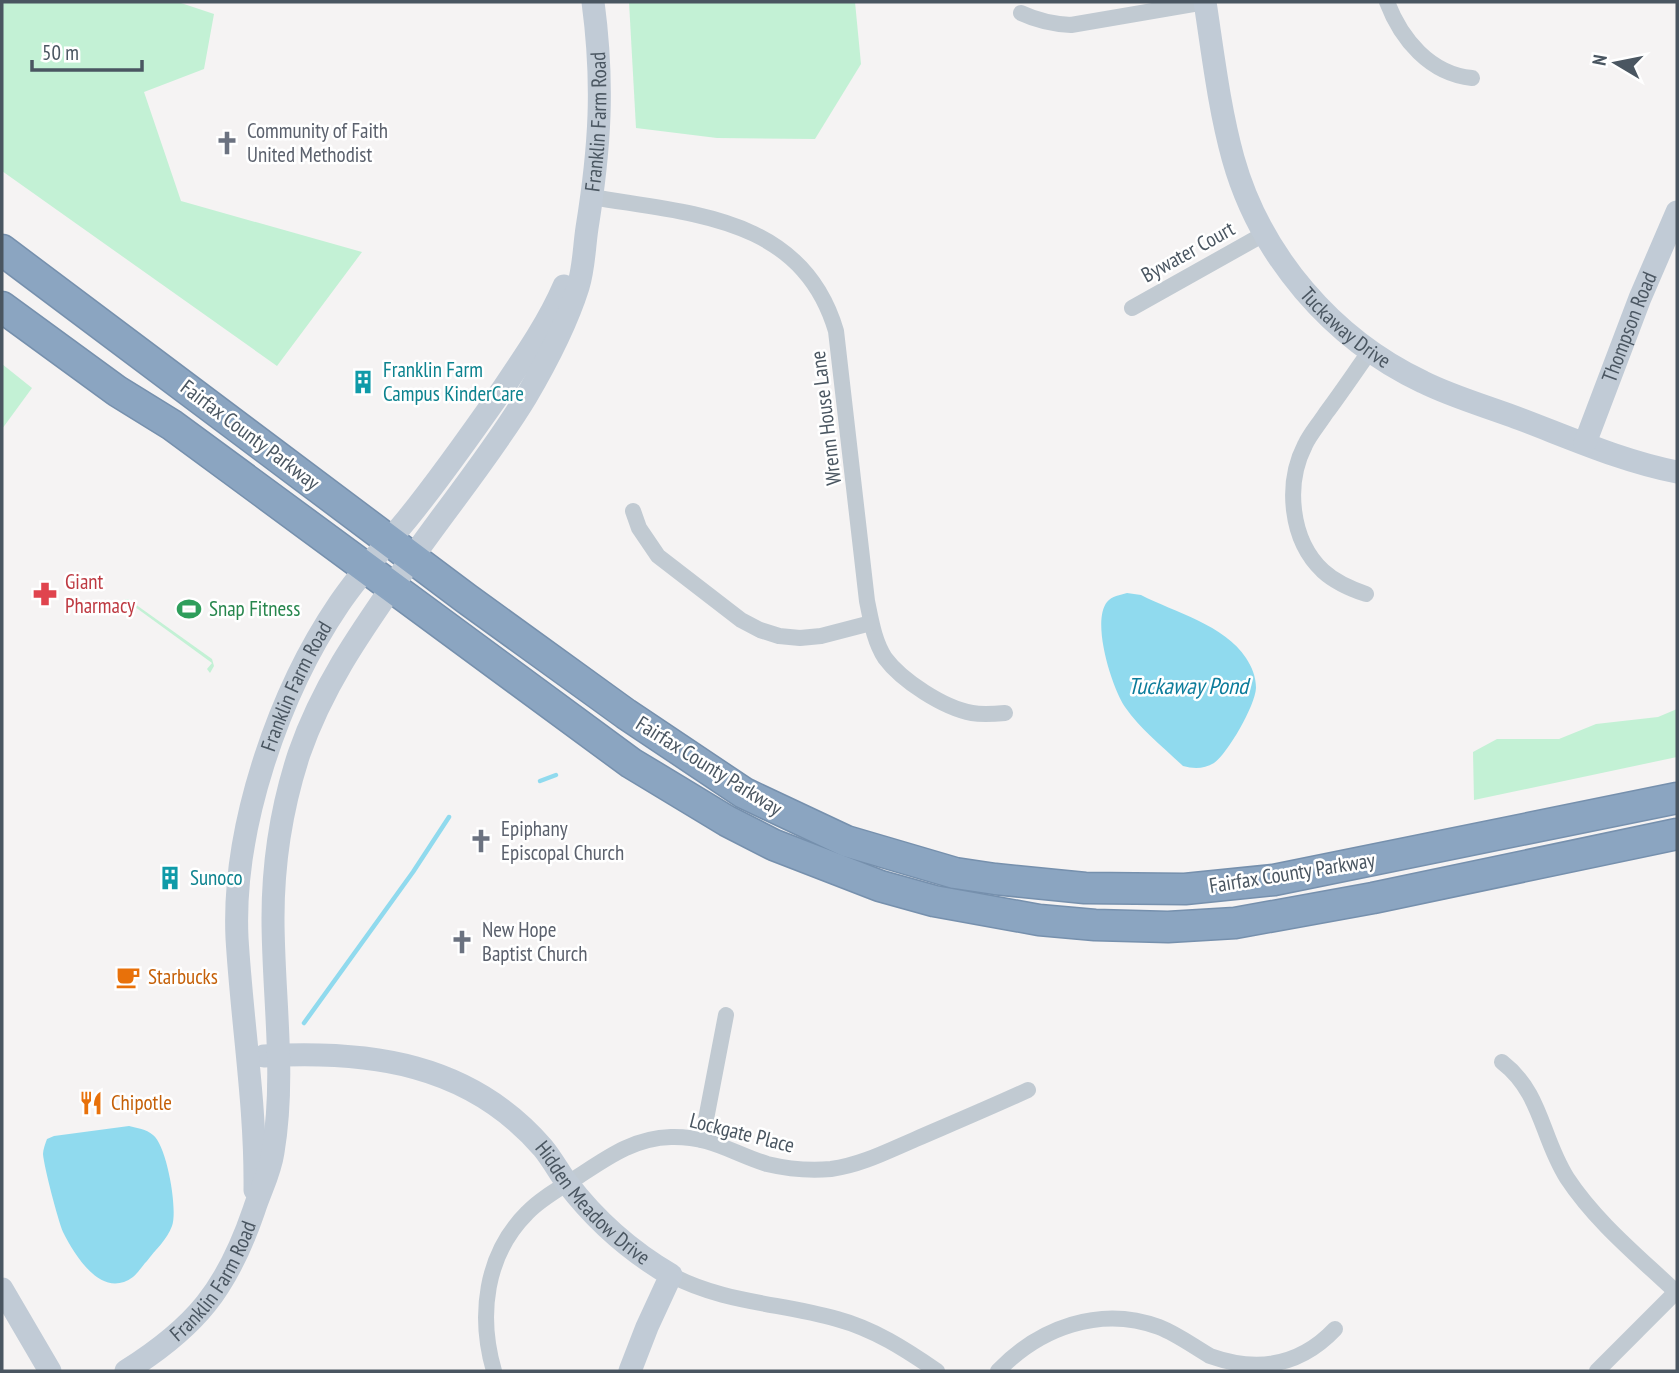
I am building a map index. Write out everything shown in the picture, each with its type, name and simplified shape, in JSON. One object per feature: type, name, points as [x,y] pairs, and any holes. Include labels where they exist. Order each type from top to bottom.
[{"type":"highway","name":"Fairfax County Parkway","points":[[2,250],[412,558],[626,714],[744,793],[846,841],[955,873],[1020,882],[1135,890],[1225,886],[1274,880],[1677,798]]},
{"type":"highway","name":"Fairfax County Parkway","points":[[2,307],[117,391],[172,425],[631,763],[727,821],[774,845],[880,886],[978,911],[1039,920],[1134,927],[1235,923],[1373,898],[1677,834]]},
{"type":"street","name":"Franklin Farm Road","points":[[125,1371],[161,1349],[208,1303],[226,1277],[239,1252],[272,1157],[278,1100],[279,1017],[273,918],[275,874],[288,793],[299,755],[335,671],[392,586],[507,426],[538,376],[577,291],[583,267],[592,197],[601,102],[600,57],[593,2]]},
{"type":"street","points":[[1021,13],[1053,24],[1071,24],[1205,2]]},
{"type":"street","name":"Tuckaway Drive","points":[[1205,2],[1224,124],[1233,161],[1248,202],[1264,234],[1295,280],[1315,303],[1370,351],[1431,386],[1626,459],[1677,472]]},
{"type":"street","points":[[1387,2],[1405,37],[1421,55],[1450,73],[1472,78]]},
{"type":"street","name":"Wrenn House Lane","points":[[592,197],[739,226],[775,244],[796,261],[811,279],[822,296],[836,331],[871,623],[877,641],[885,658],[899,674],[916,687],[970,713],[1005,713]]},
{"type":"street","name":"Thompson Road","points":[[1585,443],[1640,298],[1677,212]]},
{"type":"street","name":"Bywater Court","points":[[1132,308],[1264,234]]},
{"type":"street","name":"Franklin Farm Road","points":[[254,1208],[255,1149],[237,936],[242,853],[264,764],[295,685],[317,639],[340,603],[442,473],[533,345],[559,299],[585,240]]},
{"type":"street","points":[[1366,594],[1338,582],[1310,555],[1294,514],[1293,497],[1294,475],[1306,443],[1370,351]]},
{"type":"street","points":[[633,512],[642,535],[658,556],[741,620],[760,630],[779,636],[800,638],[821,636],[871,623]]},
{"type":"street","points":[[702,1140],[726,1015]]},
{"type":"street","name":"Hidden Meadow Drive","points":[[248,1058],[340,1055],[384,1059],[450,1080],[496,1107],[529,1134],[544,1149],[567,1184],[602,1223],[625,1245],[671,1275],[700,1289],[737,1300],[807,1311],[849,1323],[902,1347],[937,1371]]},
{"type":"street","points":[[1502,1062],[1524,1082],[1533,1097],[1556,1160],[1578,1193],[1603,1223],[1676,1292],[1597,1371]]},
{"type":"street","name":"Lockgate Place","points":[[494,1371],[485,1336],[485,1306],[494,1266],[503,1246],[526,1213],[614,1152],[634,1144],[669,1137],[722,1145],[765,1163],[785,1168],[829,1169],[870,1159],[1028,1090]]},
{"type":"street","points":[[631,1371],[647,1327],[671,1275]]},
{"type":"street","points":[[2,1289],[50,1371]]},
{"type":"street","points":[[998,1371],[1031,1342],[1073,1323],[1095,1319],[1128,1320],[1158,1327],[1212,1357],[1249,1368],[1271,1368],[1291,1363],[1310,1352],[1335,1329]]},
{"type":"green space","points":[[2,2],[178,2],[214,14],[204,69],[144,92],[181,201],[362,252],[277,366],[2,171]]},
{"type":"green space","points":[[629,2],[855,2],[861,64],[815,139],[717,138],[636,128]]},
{"type":"green space","points":[[2,364],[32,388],[2,429]]},
{"type":"green space","points":[[128,599],[212,659],[214,666],[210,673],[207,669],[212,663],[131,604],[124,602],[117,608],[120,601]]},
{"type":"green space","points":[[1677,709],[1677,757],[1474,800],[1473,752],[1497,739],[1559,739],[1596,724],[1658,717]]},
{"type":"water","name":"Tuckaway Pond","points":[[1127,593],[1141,595],[1212,628],[1237,647],[1250,665],[1256,688],[1251,706],[1226,750],[1210,765],[1199,768],[1183,766],[1138,723],[1120,698],[1109,671],[1101,624],[1107,602]]},
{"type":"water","points":[[129,1126],[147,1131],[158,1141],[170,1179],[173,1218],[172,1226],[161,1245],[135,1275],[122,1283],[111,1283],[100,1279],[82,1263],[63,1232],[48,1181],[43,1152],[47,1139],[54,1136]]},
{"type":"waterway","points":[[540,781],[556,775]]},
{"type":"waterway","points":[[304,1023],[413,872],[449,817]]},
{"type":"place","name":"Community of Faith United Methodist","points":[[227,143]]},
{"type":"place","name":"Franklin Farm Campus KinderCare","points":[[363,382]]},
{"type":"place","name":"Giant Pharmacy","points":[[45,594]]},
{"type":"place","name":"Snap Fitness","points":[[189,609]]},
{"type":"place","name":"Epiphany Episcopal Church","points":[[481,841]]},
{"type":"place","name":"Sunoco","points":[[170,878]]},
{"type":"place","name":"New Hope Baptist Church","points":[[462,942]]},
{"type":"place","name":"Starbucks","points":[[128,977]]},
{"type":"place","name":"Chipotle","points":[[91,1103]]}]
